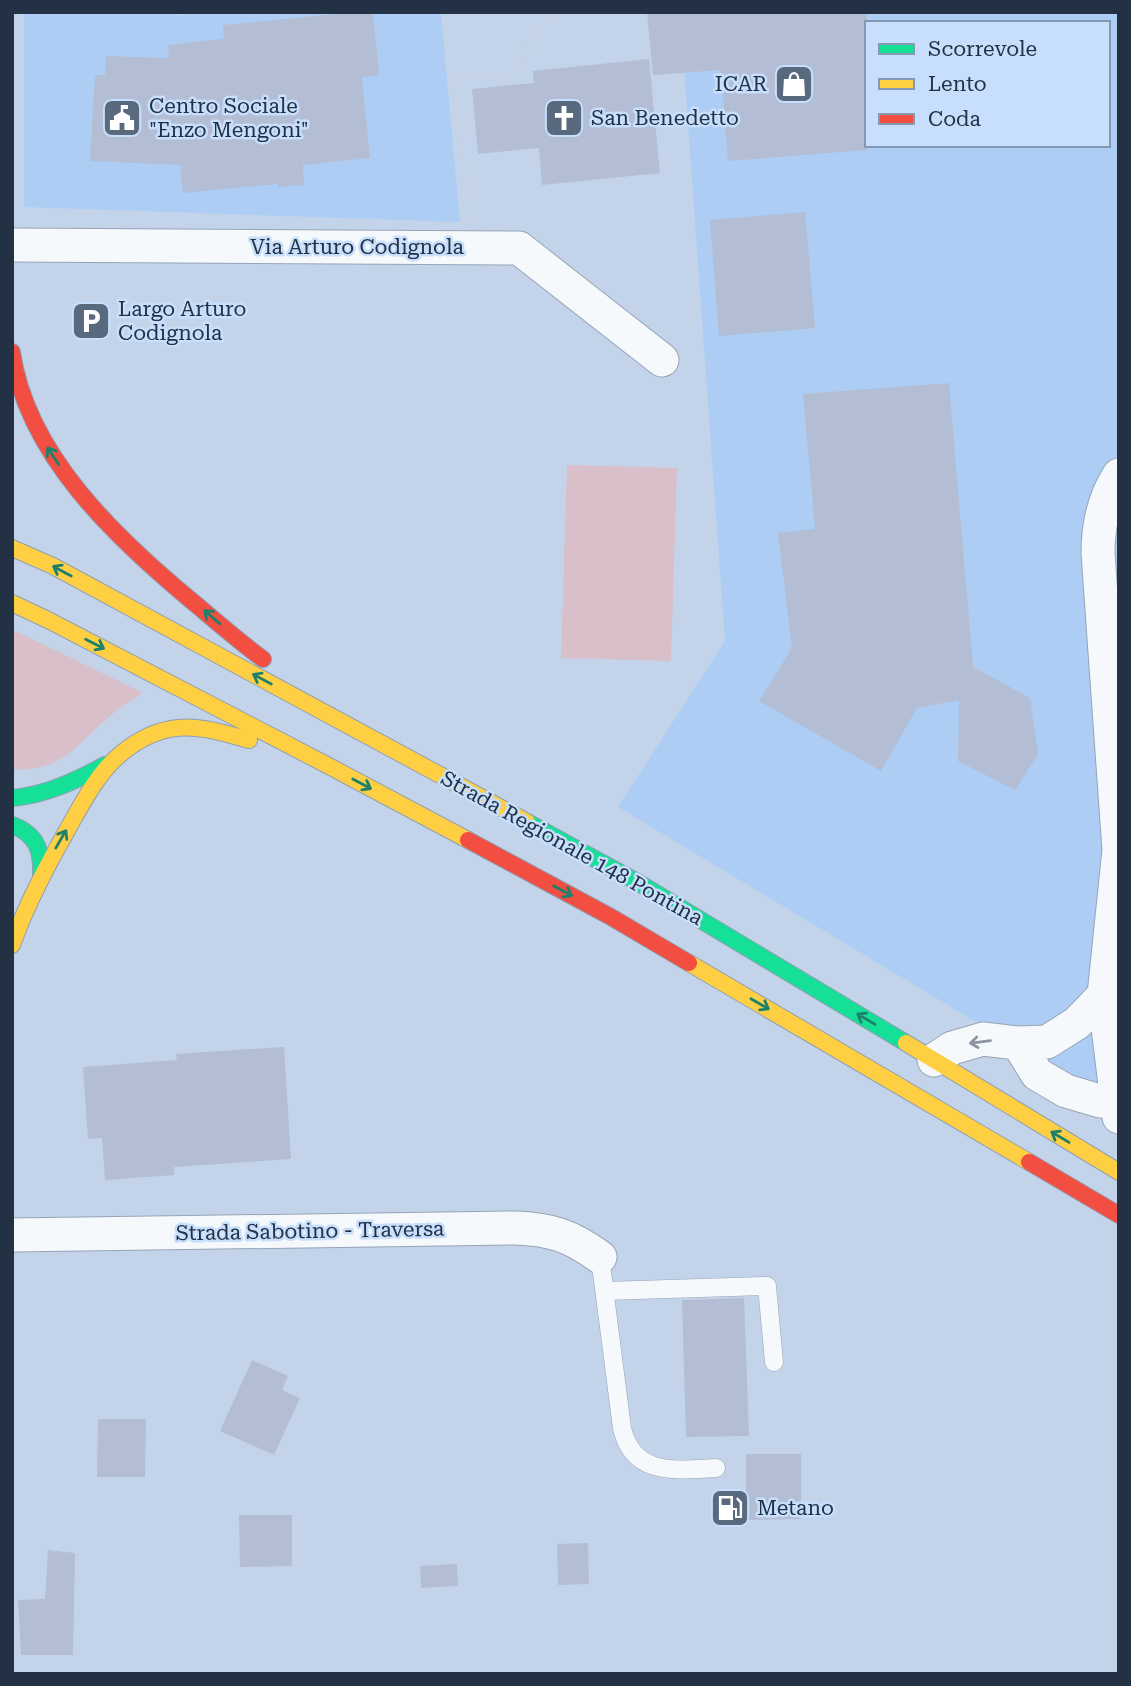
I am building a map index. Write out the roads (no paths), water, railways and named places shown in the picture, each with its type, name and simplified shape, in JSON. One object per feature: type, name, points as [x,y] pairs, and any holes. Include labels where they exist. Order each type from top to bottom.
[{"type":"highway","points":[[12,352],[24,399],[47,445],[99,516],[145,560],[245,646],[429,768]]},
{"type":"highway","name":"Strada Regionale 148 Pontina","points":[[12,548],[53,566],[639,883],[1119,1172]]},
{"type":"highway","name":"Strada Regionale 148 Pontina","points":[[12,603],[325,764],[611,917],[1119,1215]]},
{"type":"highway","points":[[12,798],[54,791],[113,761],[145,738],[170,729],[210,730],[325,764]]},
{"type":"highway","points":[[12,945],[21,917],[41,877],[85,800],[113,761]]},
{"type":"highway","points":[[12,825],[21,827],[33,837],[42,855],[41,877]]},
{"type":"street","name":"Via Arturo Codignola","points":[[12,244],[519,248],[662,360]]},
{"type":"street","points":[[1018,1043],[1037,1074],[1066,1091],[1117,1106],[1104,995],[1119,850],[1098,542],[1108,496],[1119,475]]},
{"type":"street","points":[[934,1059],[952,1048],[983,1039],[1018,1043],[1046,1042],[1077,1023],[1104,995]]},
{"type":"street","name":"Strada Sabotino - Traversa","points":[[12,1235],[515,1228],[540,1230],[568,1237],[600,1257]]},
{"type":"lane","points":[[600,1257],[624,1439],[642,1461],[663,1469],[716,1468]]},
{"type":"lane","points":[[605,1292],[767,1286],[774,1362]]},
{"type":"place","name":"ICAR","points":[[794,84]]},
{"type":"place","name":"Centro Sociale \"Enzo Mengoni\"","points":[[122,118]]},
{"type":"place","name":"San Benedetto","points":[[564,118]]},
{"type":"place","name":"Largo Arturo Codignola","points":[[91,321]]},
{"type":"place","name":"Metano","points":[[730,1508]]}]
